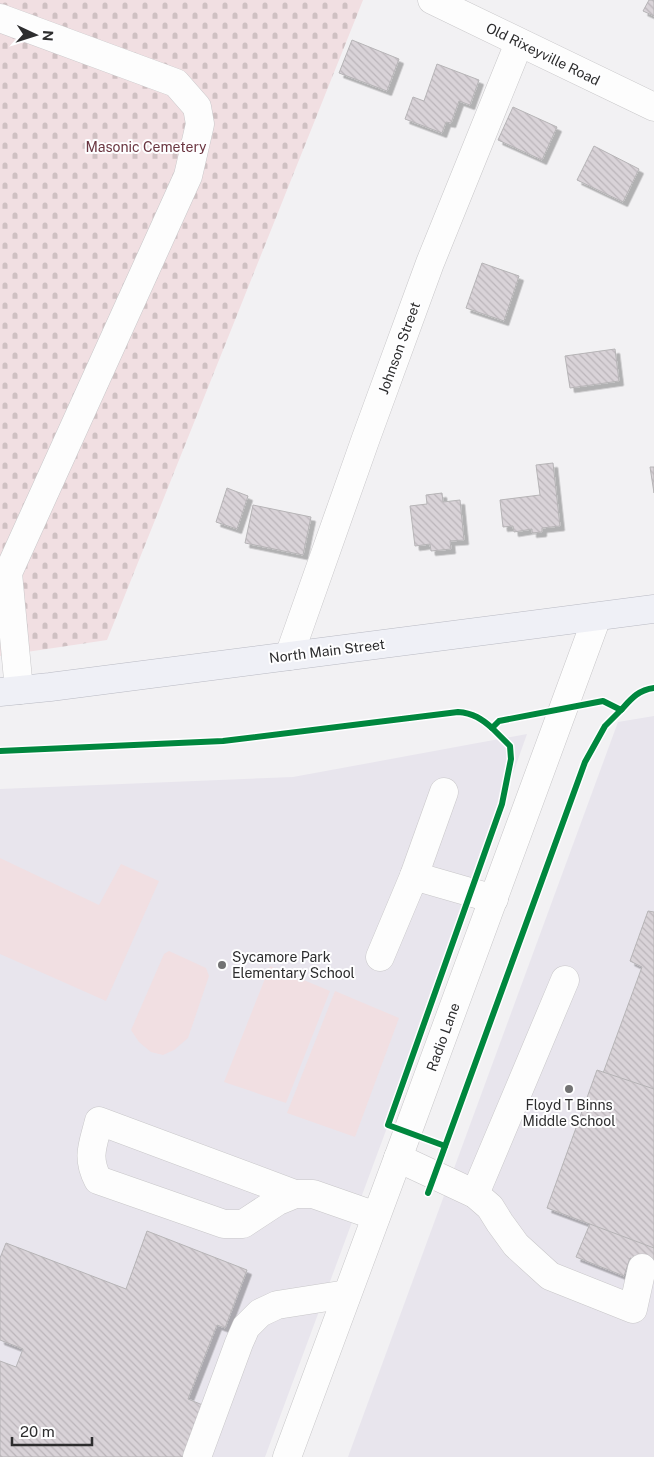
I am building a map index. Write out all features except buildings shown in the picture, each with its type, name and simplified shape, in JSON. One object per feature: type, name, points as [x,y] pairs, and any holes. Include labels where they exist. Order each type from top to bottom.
[{"type":"main road","name":"North Main Street","points":[[9,691],[654,609]]},
{"type":"street","name":"Old Rixeyville Road","points":[[432,0],[654,107]]},
{"type":"street","points":[[0,18],[176,83],[197,107],[200,124],[188,176],[4,572],[9,691]]},
{"type":"street","name":"Johnson Street","points":[[289,656],[430,264],[519,43]]},
{"type":"street","name":"Radio Lane","points":[[287,1457],[597,617]]},
{"type":"street","points":[[380,957],[414,876],[444,792]]},
{"type":"street","points":[[414,876],[494,899]]},
{"type":"street","points":[[475,1194],[565,980]]},
{"type":"street","points":[[295,1194],[278,1202],[244,1224],[224,1224],[98,1180],[92,1169],[91,1155],[99,1121],[295,1194],[313,1194],[376,1216]]},
{"type":"street","points":[[398,1158],[475,1194],[490,1207],[516,1244],[550,1276],[633,1309],[642,1268]]},
{"type":"street","points":[[197,1457],[246,1326],[260,1313],[277,1305],[347,1294]]},
{"type":"shaded area","name":"Floyd T Binns Middle School","points":[[654,716],[654,1457],[348,1457],[618,722]]},
{"type":"shaded area","name":"Sycamore Park Elementary School","points":[[527,734],[388,1125],[265,1457],[0,1457],[0,789],[293,777]]},
{"type":"green space","name":"Masonic Cemetery","points":[[0,0],[363,0],[107,640],[0,656]]},
{"type":"green space","points":[[0,858],[99,905],[121,864],[159,881],[106,1001],[0,954]]},
{"type":"green space","points":[[169,951],[206,968],[209,976],[188,1038],[174,1050],[163,1055],[151,1052],[139,1042],[131,1030],[164,954]]},
{"type":"green space","points":[[270,966],[330,991],[286,1103],[224,1082]]},
{"type":"green space","points":[[335,991],[399,1018],[355,1137],[287,1113]]},
{"type":"cycle path","points":[[0,751],[223,741],[458,712],[477,717],[492,728],[499,721],[603,701],[621,710],[639,693],[654,688]]},
{"type":"cycle path","points":[[428,1193],[585,762],[605,726],[621,710]]},
{"type":"cycle path","points":[[445,1146],[388,1125],[502,804],[511,759],[510,746],[492,728]]},
{"type":"place","name":"Sycamore Park Elementary School","points":[[222,965]]},
{"type":"place","name":"Floyd T Binns Middle School","points":[[569,1089]]}]
